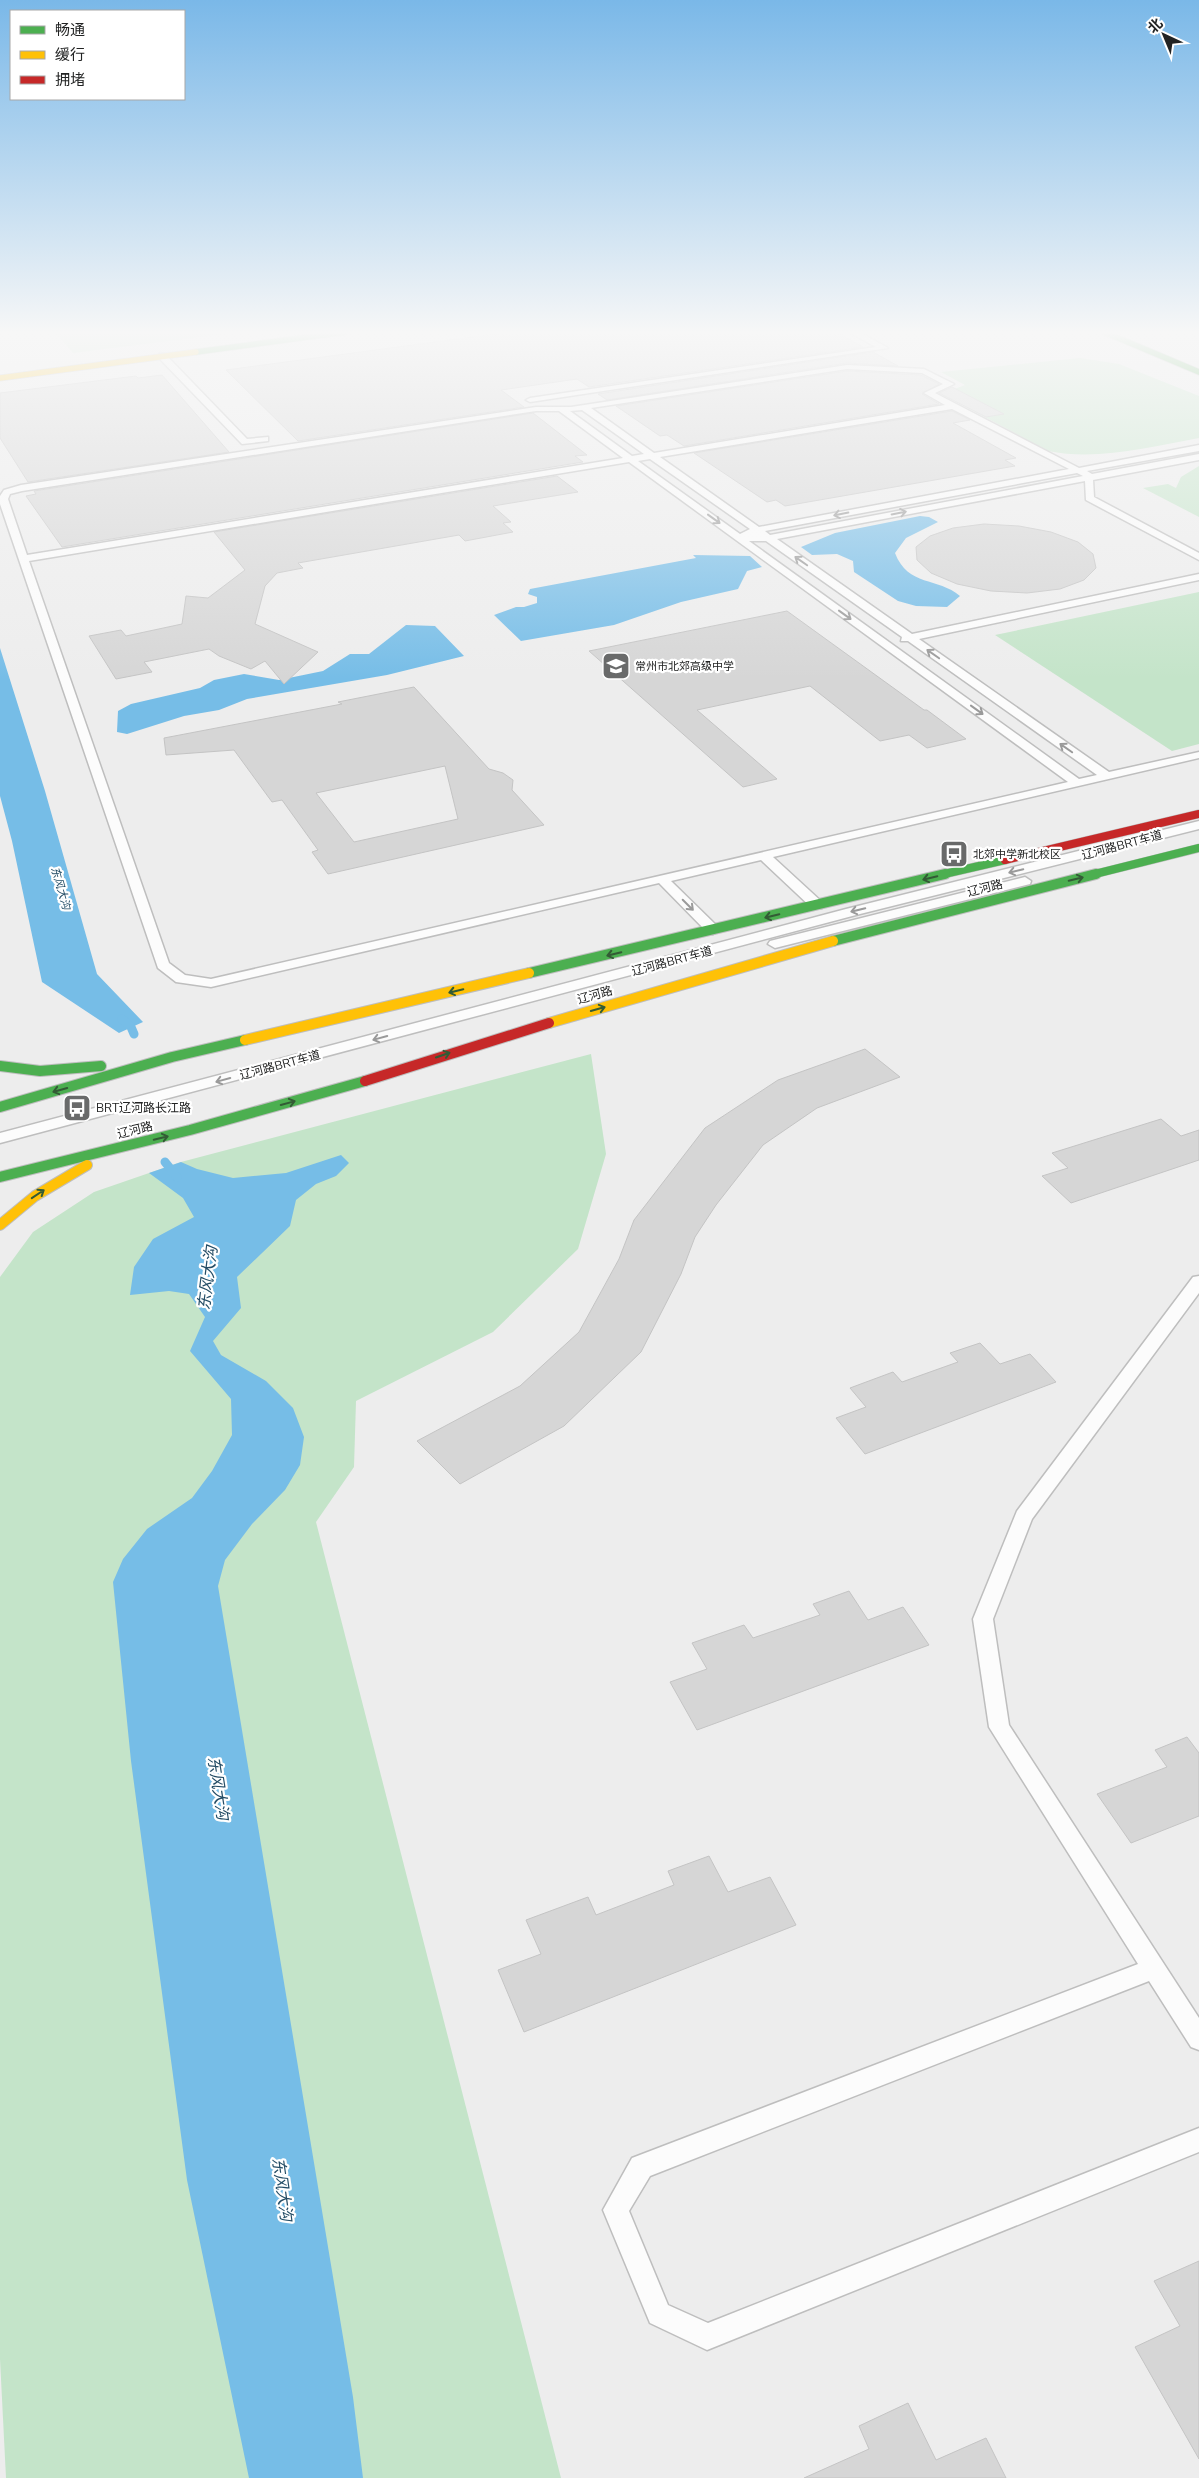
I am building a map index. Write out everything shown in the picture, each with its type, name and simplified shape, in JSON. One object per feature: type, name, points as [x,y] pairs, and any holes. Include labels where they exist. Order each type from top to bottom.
[{"type":"main road","name":"辽河路","points":[[107,1071],[713,930],[1199,814]]},
{"type":"main road","name":"辽河路","points":[[0,1177],[190,1130],[351,1086],[493,1039],[866,932],[1199,848]]},
{"type":"main road","points":[[0,1066],[40,1071],[107,1071]]},
{"type":"main road","points":[[0,1107],[107,1071]]},
{"type":"main road","points":[[0,1224],[35,1196],[76,1171],[128,1146]]},
{"type":"lane","points":[[284,448],[21,488],[7,492],[3,499],[163,964],[181,980],[212,983],[1199,755]]},
{"type":"lane","points":[[615,448],[1077,783]]},
{"type":"lane","points":[[641,448],[1106,776]]},
{"type":"lane","points":[[23,559],[703,448]]},
{"type":"lane","points":[[1034,448],[1089,476]]},
{"type":"lane","points":[[739,538],[757,530],[1199,448]]},
{"type":"lane","points":[[739,538],[768,538],[1089,476],[1199,457]]},
{"type":"lane","points":[[1089,476],[1089,498],[1199,557]]},
{"type":"lane","points":[[885,643],[1199,577]]},
{"type":"lane","name":"辽河路BRT车道","points":[[185,1095],[851,912],[1199,825]]},
{"type":"lane","name":"辽河路BRT车道","points":[[0,1147],[185,1095],[1199,836]]},
{"type":"lane","points":[[764,856],[817,905]]},
{"type":"lane","points":[[663,880],[713,930]]},
{"type":"lane","name":"辽河路BRT车道","points":[[0,1138],[117,1113]]},
{"type":"lane","points":[[1199,1281],[1024,1516],[983,1619],[999,1727],[1199,2039]]},
{"type":"lane","points":[[1154,1968],[641,2167],[616,2210],[659,2314],[707,2337],[1199,2140]]},
{"type":"green space","points":[[1042,448],[1149,448],[1105,454],[1067,454],[1048,451]]},
{"type":"green space","points":[[1199,466],[1199,517],[1143,488],[1168,484],[1176,488],[1181,477]]},
{"type":"green space","points":[[1199,592],[1199,744],[1172,751],[995,635]]},
{"type":"green space","points":[[591,1054],[606,1154],[578,1249],[493,1332],[356,1401],[354,1467],[316,1522],[561,2478],[6,2478],[0,2359],[0,1277],[33,1232],[94,1192],[181,1162]]},
{"type":"water","points":[[920,516],[929,517],[938,522],[906,538],[895,553],[901,564],[915,577],[942,586],[960,596],[947,607],[916,606],[898,601],[854,572],[853,561],[837,554],[812,555],[801,547],[835,533]]},
{"type":"water","points":[[693,555],[750,556],[762,567],[747,571],[738,589],[681,602],[614,625],[521,641],[494,615],[516,607],[537,603],[537,597],[528,594],[530,589],[696,558]]},
{"type":"water","points":[[406,625],[435,626],[464,656],[387,675],[247,699],[219,710],[184,716],[127,734],[117,732],[118,711],[131,704],[200,688],[214,680],[244,674],[279,680],[323,671],[350,654],[369,654]]},
{"type":"water","points":[[0,648],[45,791],[97,974],[143,1022],[119,1033],[42,982],[12,841],[0,796]]},
{"type":"water","points":[[341,1155],[349,1163],[336,1176],[316,1184],[296,1200],[290,1226],[237,1277],[241,1308],[213,1341],[221,1355],[266,1381],[293,1408],[304,1437],[300,1465],[285,1490],[252,1524],[225,1560],[218,1586],[353,2397],[363,2478],[249,2478],[187,2180],[131,1761],[113,1582],[123,1559],[147,1529],[192,1498],[212,1471],[232,1435],[231,1399],[190,1351],[205,1317],[189,1294],[169,1291],[130,1295],[134,1267],[153,1239],[194,1217],[183,1198],[149,1173],[181,1162],[197,1169],[233,1178],[286,1173]]},
{"type":"building","points":[[6,448],[225,448],[229,452],[28,482]]},
{"type":"building","points":[[311,448],[578,448],[587,455],[575,456],[583,462],[62,547],[26,496],[36,494],[34,491]]},
{"type":"building","points":[[727,448],[997,448],[1016,458],[1005,460],[1015,466],[785,506],[776,500],[767,502],[694,453]]},
{"type":"building","points":[[557,476],[578,492],[493,506],[511,522],[503,523],[513,532],[465,541],[459,535],[298,563],[303,568],[277,573],[265,586],[255,624],[318,652],[284,684],[265,661],[251,669],[219,656],[209,649],[144,662],[152,672],[116,679],[89,636],[121,630],[126,636],[182,624],[186,596],[208,598],[245,570],[214,532]]},
{"type":"building","points":[[984,524],[1019,526],[1051,532],[1078,542],[1093,554],[1096,568],[1084,580],[1060,589],[1027,593],[991,591],[957,584],[931,573],[917,560],[916,547],[930,536],[953,528]]},
{"type":"building","points":[[787,611],[966,739],[927,748],[909,735],[880,741],[810,686],[697,710],[777,779],[743,787],[589,651]]},
{"type":"building","points":[[414,687],[489,769],[503,773],[513,780],[512,790],[544,825],[328,874],[312,852],[318,850],[282,800],[272,802],[234,750],[166,755],[164,738],[342,704],[338,702]],"holes":[[[445,766],[458,819],[354,842],[316,793]]]},
{"type":"building","points":[[865,1049],[900,1077],[817,1108],[763,1145],[716,1205],[695,1237],[681,1274],[641,1352],[564,1426],[460,1484],[417,1441],[520,1386],[579,1332],[619,1259],[634,1220],[705,1128],[778,1080]]},
{"type":"building","points":[[1161,1119],[1181,1136],[1199,1130],[1199,1160],[1071,1203],[1042,1176],[1068,1168],[1052,1153]]},
{"type":"building","points":[[980,1343],[1000,1364],[1030,1354],[1056,1382],[865,1454],[836,1418],[866,1407],[850,1388],[893,1372],[902,1382],[958,1362],[950,1353]]},
{"type":"building","points":[[849,1591],[868,1620],[903,1607],[929,1645],[697,1730],[670,1682],[707,1669],[692,1643],[744,1625],[753,1638],[820,1615],[813,1604]]},
{"type":"building","points":[[1187,1737],[1199,1753],[1199,1816],[1131,1843],[1097,1794],[1167,1767],[1155,1750]]},
{"type":"building","points":[[709,1856],[728,1892],[770,1877],[796,1925],[524,2032],[498,1970],[541,1954],[526,1920],[588,1897],[596,1915],[674,1885],[668,1871]]},
{"type":"building","points":[[1199,2261],[1199,2459],[1135,2347],[1180,2326],[1154,2281]]},
{"type":"building","points":[[908,2403],[936,2460],[986,2438],[1006,2478],[804,2478],[869,2449],[859,2426]]},
{"type":"waterway","name":"东风大沟","points":[[122,1019],[131,1027],[134,1034]]},
{"type":"waterway","name":"东风大沟","points":[[165,1162],[177,1177]]},
{"type":"traffic: fast","points":[[833,941],[1199,848]]},
{"type":"traffic: fast","points":[[529,973],[1005,860]]},
{"type":"traffic: fast","points":[[0,1107],[172,1057],[245,1040]]},
{"type":"traffic: fast","points":[[0,1066],[40,1071],[101,1066]]},
{"type":"traffic: fast","points":[[0,1177],[190,1130],[365,1081]]},
{"type":"traffic: slow","points":[[549,1023],[833,941]]},
{"type":"traffic: slow","points":[[245,1040],[529,973]]},
{"type":"traffic: slow","points":[[0,1225],[35,1196],[87,1165]]},
{"type":"traffic: jam","points":[[1005,860],[1199,814]]},
{"type":"traffic: jam","points":[[365,1081],[549,1023]]},
{"type":"place","name":"常州市北郊高级中学","points":[[616,666]]},
{"type":"place","name":"北郊中学新北校区","points":[[954,854]]},
{"type":"place","name":"BRT辽河路长江路","points":[[77,1108]]}]
